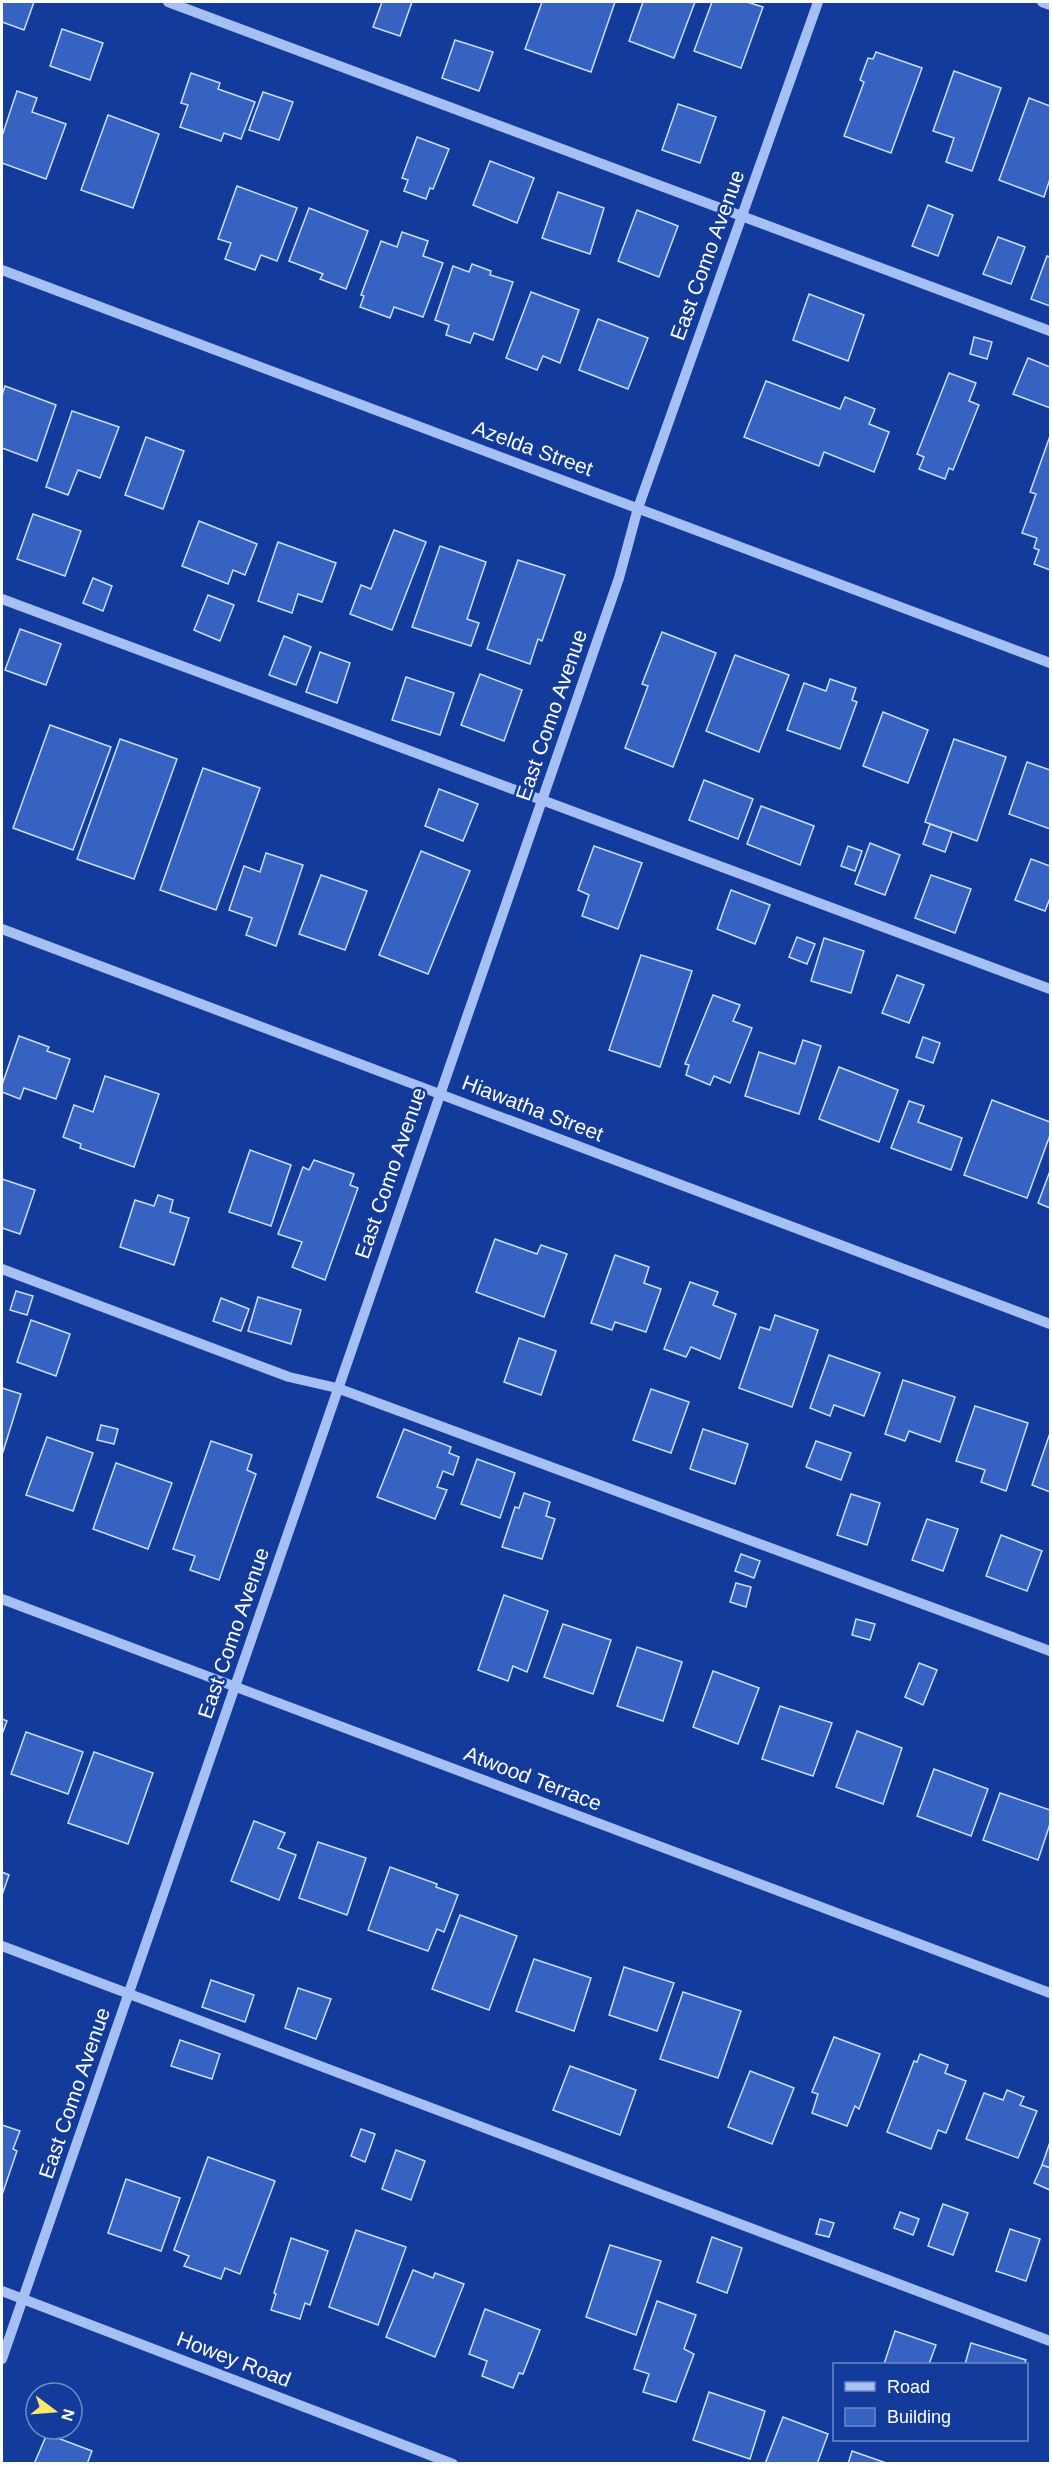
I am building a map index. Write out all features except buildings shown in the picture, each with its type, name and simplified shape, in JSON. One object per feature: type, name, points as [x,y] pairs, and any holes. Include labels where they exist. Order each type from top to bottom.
[{"type":"street","points":[[168,2],[1050,331]]},
{"type":"street","name":"East Como Avenue","points":[[2,2359],[438,1094],[619,578],[638,508],[818,2]]},
{"type":"street","points":[[1042,2],[1050,5]]},
{"type":"street","name":"Azelda Street","points":[[2,270],[1050,663]]},
{"type":"street","points":[[2,599],[1050,989]]},
{"type":"street","name":"Hiawatha Street","points":[[2,929],[1050,1324]]},
{"type":"street","points":[[2,1269],[289,1377],[337,1388],[1050,1651]]},
{"type":"street","name":"Atwood Terrace","points":[[2,1599],[1050,1993]]},
{"type":"street","points":[[2,1946],[1050,2341]]},
{"type":"street","name":"Howey Road","points":[[2,2291],[453,2463]]}]
